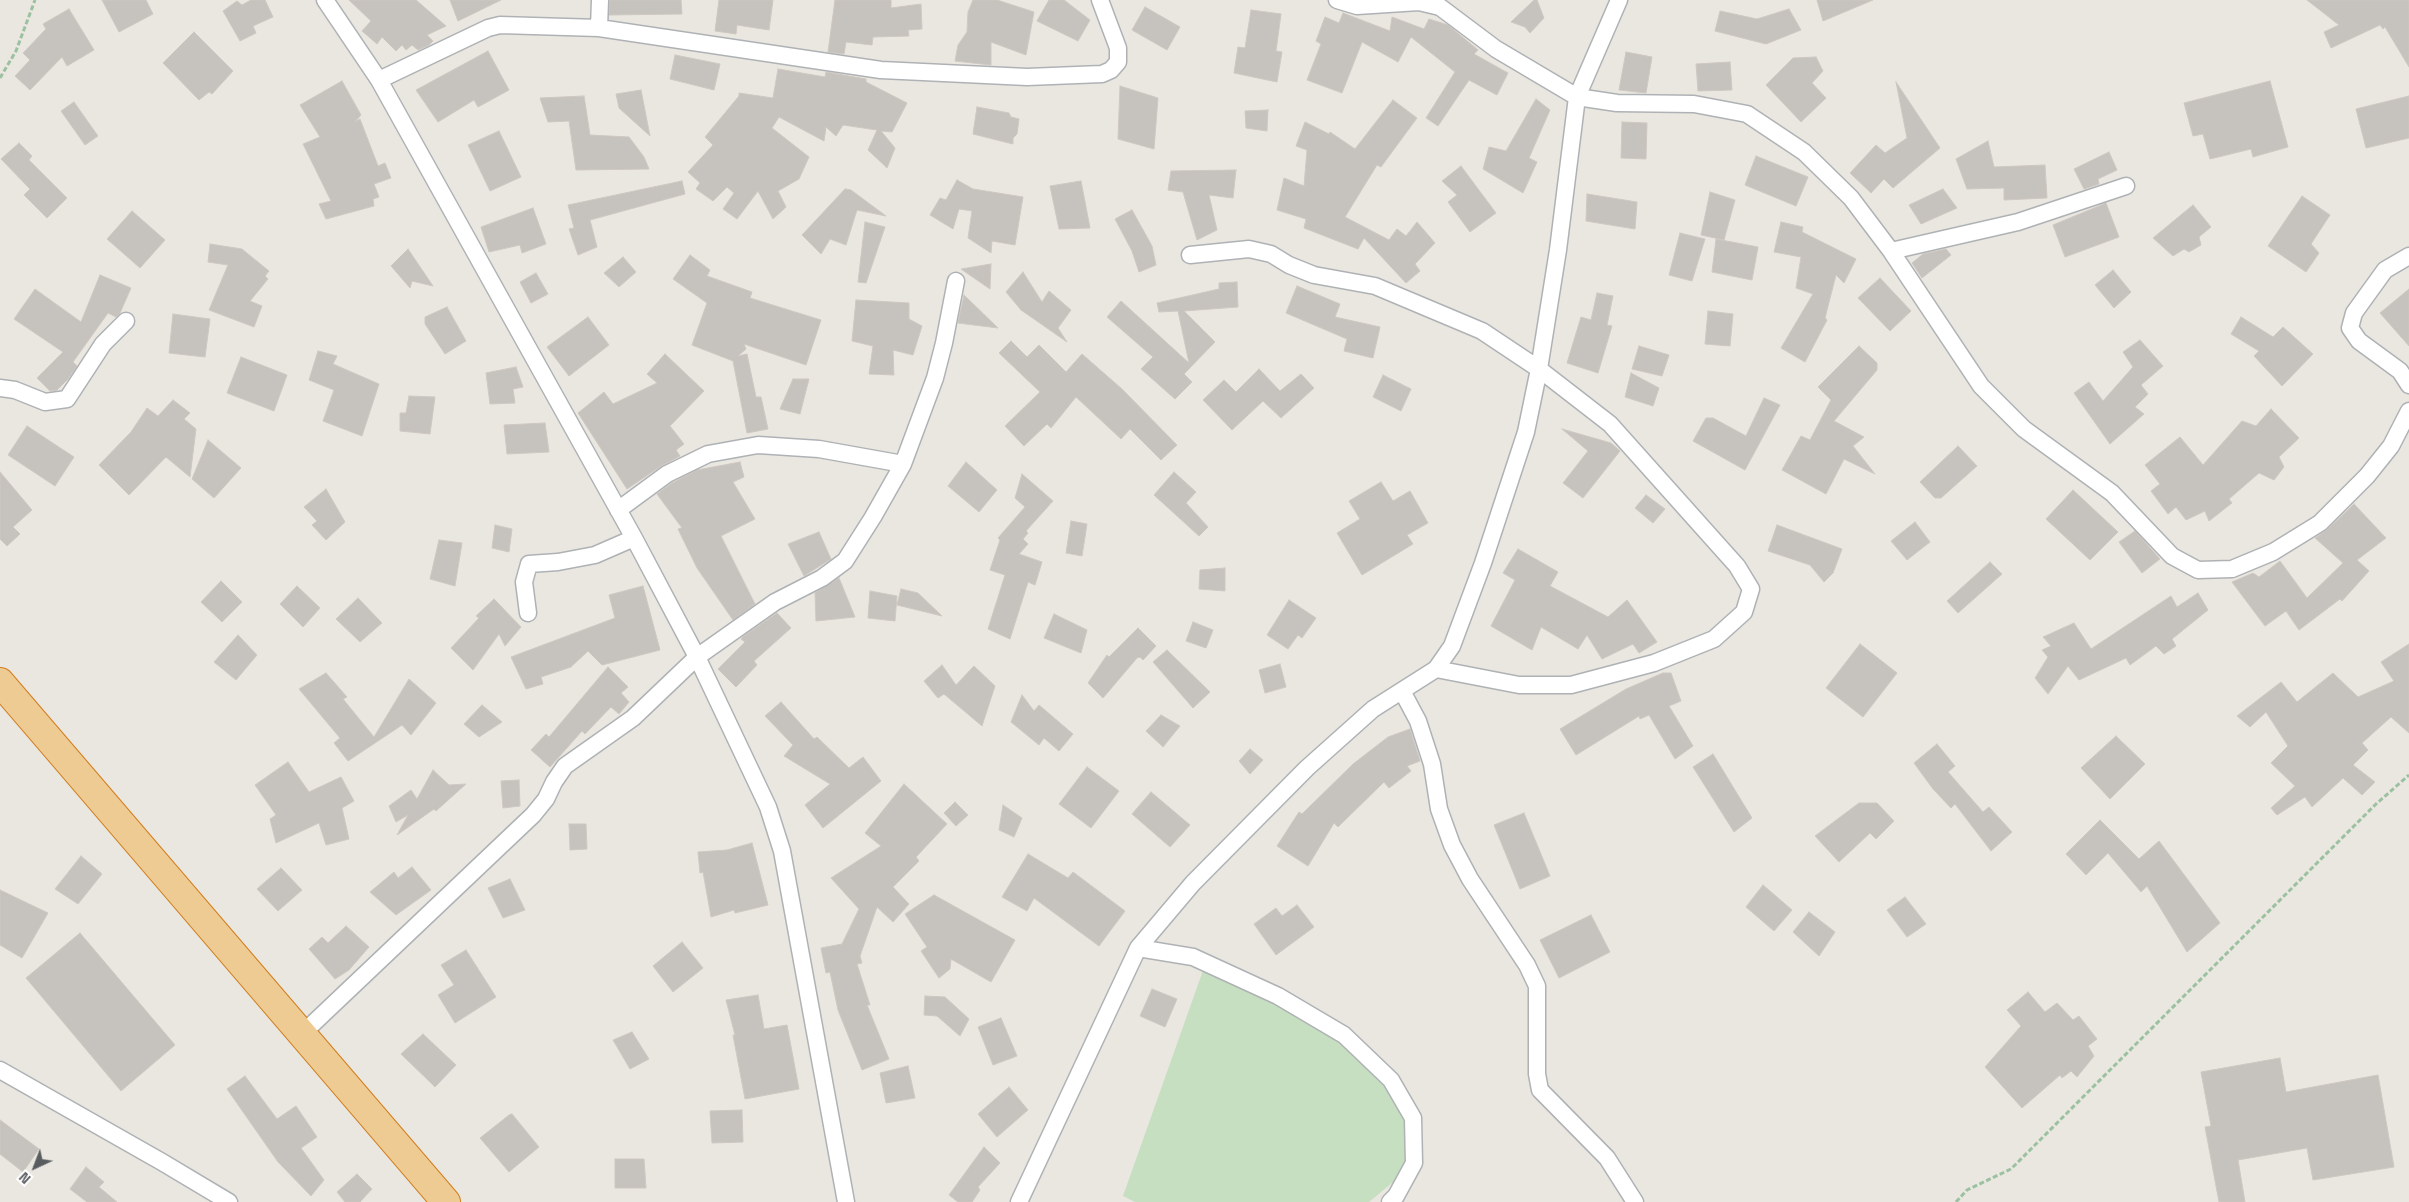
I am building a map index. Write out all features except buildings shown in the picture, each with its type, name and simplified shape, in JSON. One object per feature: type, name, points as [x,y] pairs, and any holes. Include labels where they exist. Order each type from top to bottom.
[{"type":"highway","points":[[0,682],[446,1202]]},
{"type":"street","points":[[325,0],[379,80],[634,538],[697,657],[768,807],[782,851],[846,1202]]},
{"type":"street","points":[[600,0],[600,28]]},
{"type":"street","points":[[379,80],[488,28],[500,25],[600,28],[881,70],[1027,77],[1102,74],[1111,70],[1118,62],[1118,48],[1100,0]]},
{"type":"street","points":[[1337,0],[1357,6],[1419,2],[1440,7],[1496,49],[1577,97],[1617,103],[1694,104],[1747,114],[1804,152],[1851,198],[1891,251],[1981,386],[2024,429],[2112,493],[2172,556],[2198,570],[2232,569],[2273,552],[2320,523],[2367,476],[2391,446],[2409,410]]},
{"type":"street","points":[[1019,1202],[1138,948],[1193,883],[1307,768],[1373,709],[1436,669],[1452,646],[1484,563],[1526,432],[1539,369],[1558,250],[1577,97],[1619,0]]},
{"type":"street","points":[[1891,251],[2018,222],[2126,186]]},
{"type":"street","points":[[1190,255],[1249,249],[1271,254],[1289,265],[1314,275],[1375,286],[1482,330],[1539,369],[1610,424],[1737,566],[1751,589],[1744,612],[1714,640],[1654,663],[1571,685],[1518,685],[1436,669]]},
{"type":"street","points":[[2409,256],[2385,270],[2354,314],[2350,328],[2359,342],[2400,371],[2409,385]]},
{"type":"street","points":[[302,1034],[533,815],[546,799],[554,782],[565,766],[633,718],[697,657],[775,602],[822,578],[845,561],[873,517],[902,464],[935,378],[956,281]]},
{"type":"street","points":[[0,388],[15,390],[45,402],[67,399],[103,344],[126,321]]},
{"type":"street","points":[[618,510],[667,474],[708,454],[758,445],[819,449],[902,464]]},
{"type":"street","points":[[528,613],[524,582],[529,564],[558,562],[595,555],[634,538]]},
{"type":"street","points":[[1402,691],[1418,721],[1429,755],[1440,809],[1452,844],[1470,879],[1527,965],[1537,986],[1537,1074],[1540,1090],[1607,1158],[1635,1202]]},
{"type":"street","points":[[1138,948],[1193,957],[1278,996],[1344,1034],[1391,1080],[1413,1118],[1414,1163],[1396,1196],[1390,1202]]},
{"type":"street","points":[[0,1070],[162,1162],[228,1202]]},
{"type":"path","points":[[0,78],[16,51],[34,0]]},
{"type":"path","points":[[1956,1202],[1967,1190],[2011,1169],[2376,804],[2409,775]]},
{"type":"green space","points":[[1206,962],[1351,1045],[1410,1115],[1404,1173],[1369,1202],[1135,1202],[1123,1196]]}]
